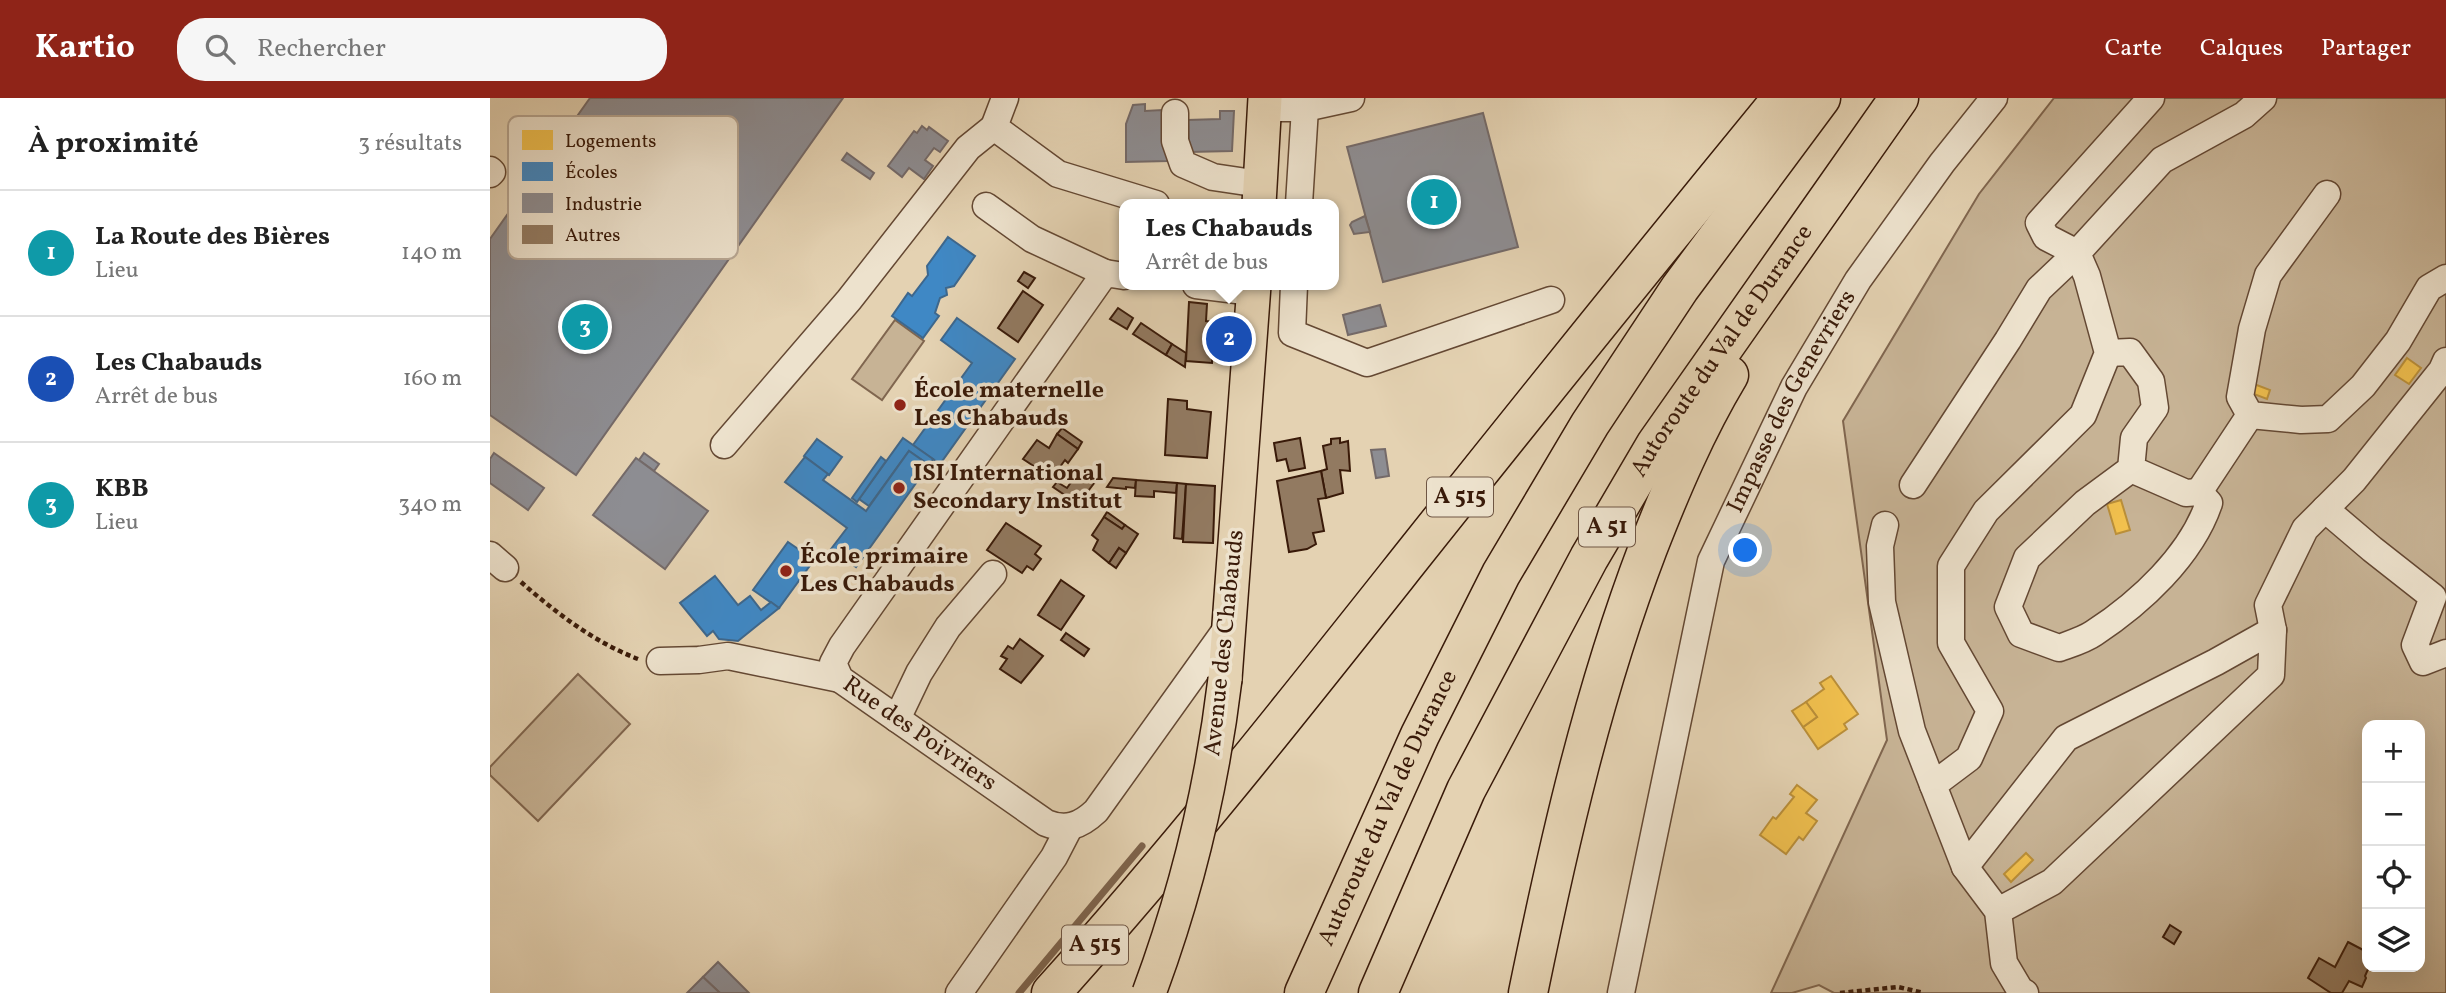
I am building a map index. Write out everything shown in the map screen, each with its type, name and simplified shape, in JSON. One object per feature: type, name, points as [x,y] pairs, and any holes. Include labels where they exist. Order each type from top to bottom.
[{"type":"highway","name":"A 515","points":[[1051,993],[1138,896],[1267,739],[1627,286],[1782,98]]},
{"type":"highway","name":"Autoroute du Val de Durance","points":[[1304,993],[1420,735],[1501,574],[1590,424],[1673,300],[1821,98]]},
{"type":"highway","name":"Autoroute du Val de Durance","points":[[1378,993],[1466,790],[1589,558],[1656,444],[1899,98]]},
{"type":"highway","points":[[1528,993],[1582,753],[1623,615],[1674,481],[1725,381],[1905,98]]},
{"type":"highway","points":[[1068,993],[1138,896]]},
{"type":"main road","points":[[1260,194],[1265,103]]},
{"type":"main road","name":"Avenue des Chabauds","points":[[1149,993],[1198,836],[1218,737],[1230,624],[1253,290]]},
{"type":"street","points":[[724,445],[849,300],[968,148],[994,127],[1005,98]]},
{"type":"street","points":[[1265,103],[1305,108],[1351,98]]},
{"type":"street","name":"Impasse des Genevriers","points":[[1621,993],[1712,561],[1794,387],[1858,280],[1942,163],[1994,98]]},
{"type":"street","points":[[1933,785],[1969,758],[1990,711],[1951,643],[1951,566],[1986,511],[2083,415],[2108,353],[2087,276],[2077,253],[2046,237],[2039,223],[2151,98]]},
{"type":"street","points":[[1913,485],[2039,289],[2077,253],[2162,160],[2244,115],[2263,98]]},
{"type":"street","points":[[1299,199],[1305,108]]},
{"type":"street","points":[[1175,113],[1175,141],[1183,164],[1260,194]]},
{"type":"street","points":[[994,127],[1058,174],[1140,199]]},
{"type":"street","points":[[2250,415],[2240,397],[2252,329],[2268,275],[2327,194]]},
{"type":"street","points":[[986,206],[1032,239],[1115,274]]},
{"type":"street","name":"Rue des Poivriers","points":[[1069,828],[1046,823],[897,719],[840,679],[833,663],[842,646],[1115,274]]},
{"type":"street","points":[[2250,415],[2301,420],[2328,419],[2362,386],[2398,341],[2429,288],[2446,278]]},
{"type":"street","points":[[1294,290],[1292,332],[1367,363],[1551,300]]},
{"type":"street","points":[[2108,353],[2130,352],[2151,381],[2155,408],[2134,438],[2131,469],[2085,503],[2027,558],[2008,607],[2021,634],[2059,648],[2093,635],[2156,584],[2200,527],[2209,503],[2199,492]]},
{"type":"street","points":[[1998,911],[2052,882],[2271,675],[2273,629],[2268,605],[2305,529],[2354,480],[2445,368]]},
{"type":"street","points":[[2199,492],[2250,415]]},
{"type":"street","points":[[2131,469],[2186,493],[2199,492]]},
{"type":"street","points":[[2325,509],[2372,550],[2439,592],[2415,645],[2423,662],[2446,653]]},
{"type":"street","points":[[1885,525],[1880,546],[1882,602],[1912,731],[1965,867],[1998,911],[2004,963],[2020,990],[2025,993]]},
{"type":"street","points":[[897,719],[919,673],[948,627],[993,574]]},
{"type":"street","points":[[959,993],[1055,857],[1069,828],[1085,821],[1096,811],[1230,624]]},
{"type":"street","points":[[1965,867],[2066,738],[2216,662],[2273,629]]},
{"type":"street","points":[[660,661],[728,656],[840,679]]},
{"type":"path","points":[[497,561],[563,617],[606,646],[638,659],[660,661]]},
{"type":"path","points":[[1840,993],[1898,987],[1924,993]]},
{"type":"shaded area","points":[[2054,98],[2446,98],[2446,993],[1834,993],[1819,985],[1792,993],[1771,993],[1887,740],[1843,421],[1979,194]]},
{"type":"shaded area","points":[[895,320],[924,341],[882,400],[852,379]]},
{"type":"shaded area","points":[[578,674],[630,724],[538,821],[490,775],[490,767]]},
{"type":"building: Logements","points":[[2407,358],[2421,368],[2409,384],[2395,375]]},
{"type":"building: Logements","points":[[2254,384],[2270,390],[2267,399],[2251,393]]},
{"type":"building: Logements","points":[[2121,500],[2130,530],[2116,534],[2107,504]]},
{"type":"building: Logements","points":[[1831,676],[1858,714],[1844,724],[1847,729],[1818,749],[1803,727],[1817,717],[1806,702],[1824,689],[1820,683]]},
{"type":"building: Logements","points":[[1806,702],[1817,717],[1803,727],[1792,711]]},
{"type":"building: Logements","points":[[1797,785],[1817,800],[1806,813],[1817,821],[1803,840],[1799,837],[1786,854],[1760,835],[1773,817],[1776,819],[1794,797],[1790,794]]},
{"type":"building: Logements","points":[[2026,853],[2033,860],[2011,882],[2004,874]]},
{"type":"building: Écoles","points":[[948,237],[975,256],[954,286],[946,288],[947,295],[940,298],[935,313],[939,316],[923,338],[892,316],[908,293],[912,296],[928,275],[927,266]]},
{"type":"building: Écoles","points":[[957,318],[1015,359],[940,464],[913,445],[972,363],[941,340]]},
{"type":"building: Écoles","points":[[903,438],[933,459],[929,465],[909,451],[869,506],[859,499]]},
{"type":"building: Écoles","points":[[817,439],[842,457],[829,475],[804,456]]},
{"type":"building: Écoles","points":[[909,451],[929,465],[856,567],[831,549],[847,528],[785,482],[805,457],[828,474],[823,480],[866,511]]},
{"type":"building: Écoles","points":[[881,457],[886,461],[857,502],[852,498]]},
{"type":"building: Écoles","points":[[788,542],[814,560],[779,608],[753,590]]},
{"type":"building: Écoles","points":[[715,576],[738,605],[750,596],[761,610],[771,602],[779,608],[738,641],[719,639],[713,631],[707,636],[680,603]]},
{"type":"building: Industrie","points":[[590,98],[843,98],[738,246],[738,116],[577,116]]},
{"type":"building: Industrie","points":[[1145,104],[1145,111],[1162,110],[1162,127],[1167,127],[1168,161],[1126,162],[1126,124],[1133,105]]},
{"type":"building: Industrie","points":[[1220,111],[1234,111],[1232,151],[1189,152],[1188,120],[1220,119]]},
{"type":"building: Industrie","points":[[1483,113],[1518,247],[1383,282],[1347,147]]},
{"type":"building: Industrie","points":[[922,126],[927,130],[929,127],[948,141],[940,152],[934,148],[925,160],[933,166],[924,179],[909,168],[902,177],[888,166],[914,131],[917,133]]},
{"type":"building: Industrie","points":[[847,153],[874,173],[870,179],[842,160]]},
{"type":"building: Industrie","points":[[508,214],[508,259],[729,259],[576,475],[490,415],[490,239]]},
{"type":"building: Industrie","points":[[1365,216],[1370,232],[1354,234],[1350,225]]},
{"type":"building: Industrie","points":[[1380,305],[1386,326],[1348,335],[1343,315]]},
{"type":"building: Industrie","points":[[1385,449],[1389,476],[1376,478],[1371,450]]},
{"type":"building: Industrie","points":[[494,453],[544,488],[528,510],[490,483],[490,459]]},
{"type":"building: Industrie","points":[[644,453],[659,464],[654,471],[639,460]]},
{"type":"building: Industrie","points":[[636,458],[708,511],[665,569],[593,515]]},
{"type":"building: Industrie","points":[[718,962],[749,993],[720,993],[703,977]]},
{"type":"building: Industrie","points":[[703,977],[720,993],[687,993]]},
{"type":"building: Autres","points":[[1024,272],[1035,278],[1028,288],[1018,281]]},
{"type":"building: Autres","points":[[1023,291],[1043,305],[1018,342],[998,328]]},
{"type":"building: Autres","points":[[1189,302],[1207,304],[1206,321],[1214,322],[1212,363],[1186,361]]},
{"type":"building: Autres","points":[[1118,308],[1133,318],[1127,329],[1110,319]]},
{"type":"building: Autres","points":[[1141,323],[1172,344],[1166,355],[1133,334]]},
{"type":"building: Autres","points":[[1172,344],[1186,353],[1185,367],[1166,355]]},
{"type":"building: Autres","points":[[1168,399],[1187,401],[1187,409],[1211,412],[1207,458],[1165,455]]},
{"type":"building: Autres","points":[[1062,428],[1082,442],[1078,449],[1057,434]]},
{"type":"building: Autres","points":[[1057,434],[1078,449],[1068,463],[1065,460],[1052,478],[1023,459],[1037,440],[1049,448]]},
{"type":"building: Autres","points":[[1300,438],[1305,468],[1289,471],[1286,459],[1277,461],[1274,443]]},
{"type":"building: Autres","points":[[1340,438],[1340,443],[1348,441],[1350,471],[1340,470],[1343,493],[1326,498],[1321,471],[1327,469],[1323,446],[1331,444],[1331,439]]},
{"type":"building: Autres","points":[[1079,471],[1095,482],[1082,499],[1076,495],[1072,500],[1053,487],[1057,482],[1067,488]]},
{"type":"building: Autres","points":[[1321,471],[1326,498],[1318,499],[1324,531],[1313,533],[1316,544],[1307,549],[1289,552],[1277,481]]},
{"type":"building: Autres","points":[[1113,478],[1136,480],[1135,488],[1107,487]]},
{"type":"building: Autres","points":[[1136,480],[1177,483],[1176,493],[1154,491],[1154,497],[1135,496]]},
{"type":"building: Autres","points":[[1177,483],[1186,484],[1182,539],[1174,538]]},
{"type":"building: Autres","points":[[1186,484],[1215,486],[1213,543],[1183,542]]},
{"type":"building: Autres","points":[[1107,512],[1125,525],[1122,529],[1104,517]]},
{"type":"building: Autres","points":[[1104,517],[1122,529],[1125,525],[1138,534],[1126,553],[1119,548],[1109,563],[1093,550],[1098,540],[1092,535]]},
{"type":"building: Autres","points":[[1006,523],[1041,546],[1035,554],[1041,559],[1033,570],[1027,566],[1022,573],[987,550]]},
{"type":"building: Autres","points":[[1119,548],[1126,553],[1116,568],[1109,563]]},
{"type":"building: Autres","points":[[1061,580],[1084,596],[1061,630],[1038,615]]},
{"type":"building: Autres","points":[[1066,633],[1089,649],[1084,656],[1061,640]]},
{"type":"building: Autres","points":[[1020,639],[1043,656],[1021,683],[1000,669],[1007,659],[1001,656],[1008,646],[1013,649]]},
{"type":"building: Autres","points":[[2170,925],[2181,932],[2174,944],[2163,937]]},
{"type":"building: Autres","points":[[2348,942],[2362,949],[2362,972],[2367,972],[2362,987],[2349,981],[2342,993],[2331,993],[2308,978],[2319,958],[2335,967]]},
{"type":"waterway","points":[[1019,993],[1142,846]]},
{"type":"place","name":"La Route des Bières","points":[[1434,202]]},
{"type":"place","name":"KBB","points":[[585,327]]},
{"type":"place","name":"Les Chabauds","points":[[1229,339]]},
{"type":"place","name":"École maternelle Les Chabauds","points":[[900,405]]},
{"type":"place","name":"ISI International Secondary Institut","points":[[899,488]]},
{"type":"place","name":"École primaire Les Chabauds","points":[[786,571]]}]
